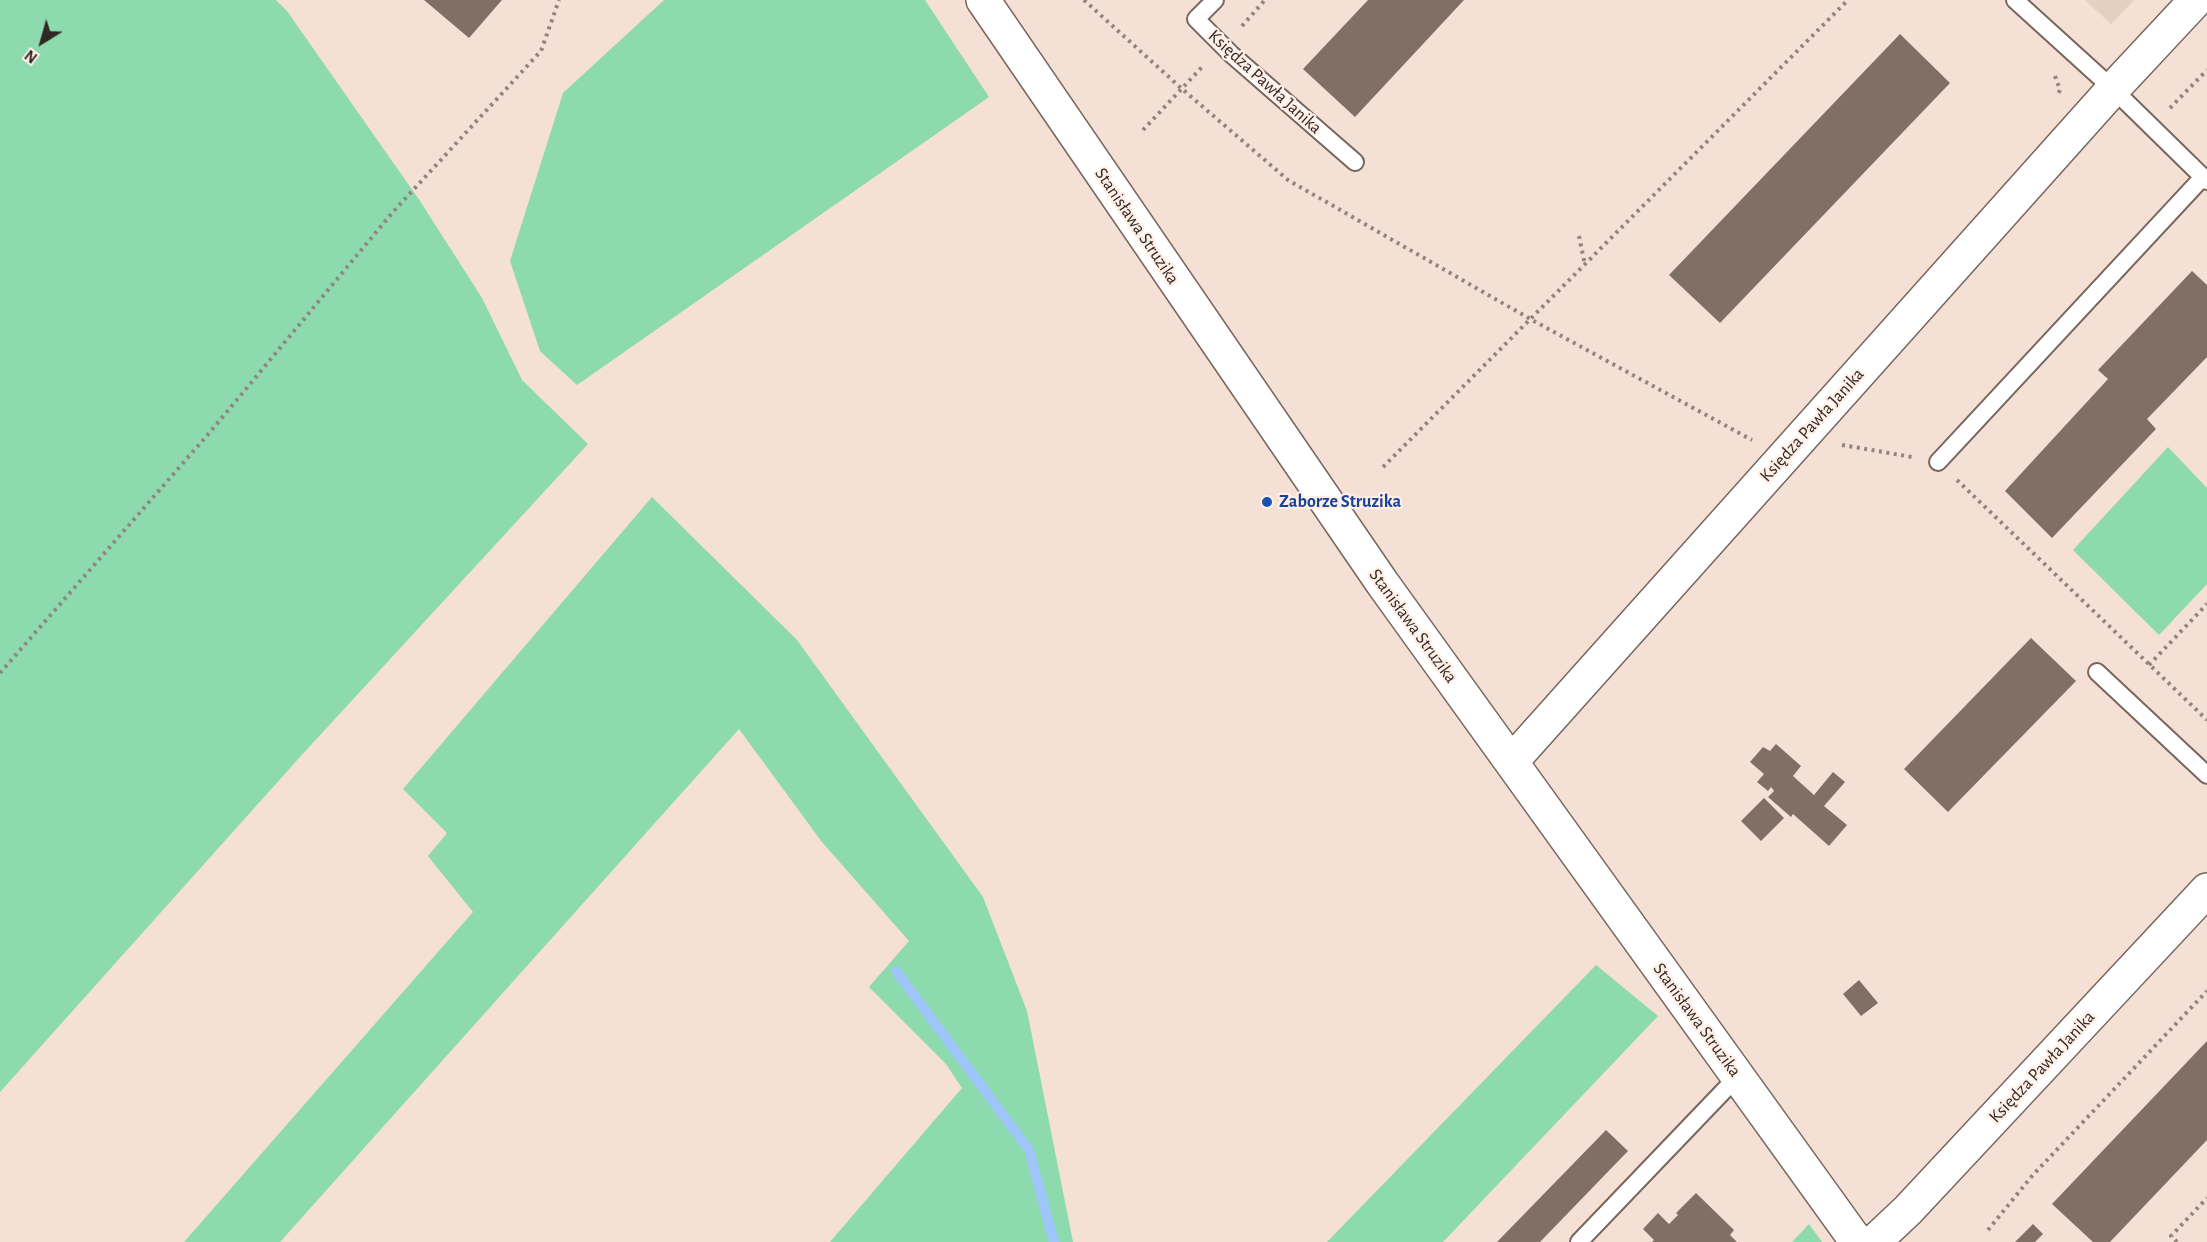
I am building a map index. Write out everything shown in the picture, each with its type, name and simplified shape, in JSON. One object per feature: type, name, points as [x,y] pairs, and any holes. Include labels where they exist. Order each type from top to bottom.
[{"type":"street","name":"Stanisława Struzika","points":[[983,0],[1383,584],[1857,1242]]},
{"type":"street","name":"Księdza Pawła Janika","points":[[1512,761],[2113,89],[2196,0]]},
{"type":"street","name":"Księdza Pawła Janika","points":[[1874,1242],[1916,1202],[2207,890]]},
{"type":"lane","name":"Księdza Pawła Janika","points":[[1215,0],[1196,19],[1231,54],[1355,162]]},
{"type":"lane","points":[[1938,462],[2205,179],[2113,89],[2015,0]]},
{"type":"lane","points":[[2097,672],[2207,775]]},
{"type":"lane","points":[[1579,1242],[1738,1076]]},
{"type":"path","points":[[0,673],[211,431],[392,213],[541,51],[559,0]]},
{"type":"path","points":[[1084,0],[1181,88],[1288,180],[1532,320],[1792,448],[1938,462],[2207,720]]},
{"type":"path","points":[[1383,467],[1532,320],[1848,0]]},
{"type":"path","points":[[2152,127],[2207,70]]},
{"type":"path","points":[[1579,236],[1586,265]]},
{"type":"path","points":[[2149,665],[2207,604]]},
{"type":"path","points":[[1988,1230],[2032,1176],[2207,991]]},
{"type":"path","points":[[2177,1242],[2171,1236],[2207,1198]]},
{"type":"shaded area","points":[[2085,0],[2134,0],[2111,24]]},
{"type":"green space","points":[[0,0],[276,0],[287,11],[420,201],[482,298],[522,380],[588,444],[299,758],[0,1092]]},
{"type":"green space","points":[[664,0],[925,0],[989,97],[577,385],[540,351],[510,261],[563,93]]},
{"type":"green space","points":[[2168,447],[2207,488],[2207,584],[2159,635],[2073,550]]},
{"type":"green space","points":[[652,497],[797,640],[983,897],[1027,1011],[1073,1242],[830,1242],[962,1088],[946,1064],[869,987],[909,941],[822,842],[739,729],[280,1242],[184,1242],[473,912],[428,856],[447,833],[403,789]]},
{"type":"green space","points":[[1596,965],[1658,1016],[1443,1242],[1327,1242]]},
{"type":"green space","points":[[1809,1224],[1822,1242],[1792,1242]]},
{"type":"building","points":[[424,0],[502,0],[469,38]]},
{"type":"building","points":[[1368,0],[1464,0],[1355,117],[1303,69]]},
{"type":"building","points":[[1900,34],[1950,83],[1720,323],[1669,275]]},
{"type":"building","points":[[2192,271],[2207,285],[2207,357],[2147,419],[2156,429],[2052,538],[2005,491],[2108,379],[2098,370]]},
{"type":"building","points":[[2031,638],[2076,681],[1948,812],[1904,769]]},
{"type":"building","points":[[1776,744],[1801,766],[1793,776],[1814,795],[1833,772],[1845,782],[1824,806],[1847,825],[1829,846],[1793,814],[1791,817],[1768,797],[1774,791],[1771,787],[1768,791],[1757,782],[1764,774],[1750,762],[1763,747],[1770,751]]},
{"type":"building","points":[[1764,798],[1784,818],[1761,841],[1741,821]]},
{"type":"building","points":[[1859,980],[1878,1003],[1861,1016],[1843,994]]},
{"type":"building","points":[[2207,1041],[2207,1140],[2110,1242],[2093,1242],[2052,1204]]},
{"type":"building","points":[[1606,1130],[1628,1151],[1540,1242],[1497,1242]]},
{"type":"building","points":[[1696,1193],[1734,1230],[1730,1235],[1737,1242],[1652,1242],[1654,1240],[1643,1229],[1658,1213],[1669,1224],[1678,1215],[1676,1213]]},
{"type":"building","points":[[2033,1224],[2043,1234],[2035,1242],[2015,1242]]},
{"type":"waterway","points":[[896,971],[1029,1150],[1054,1242]]},
{"type":"place","name":"Zaborze Struzika","points":[[1267,502]]}]
